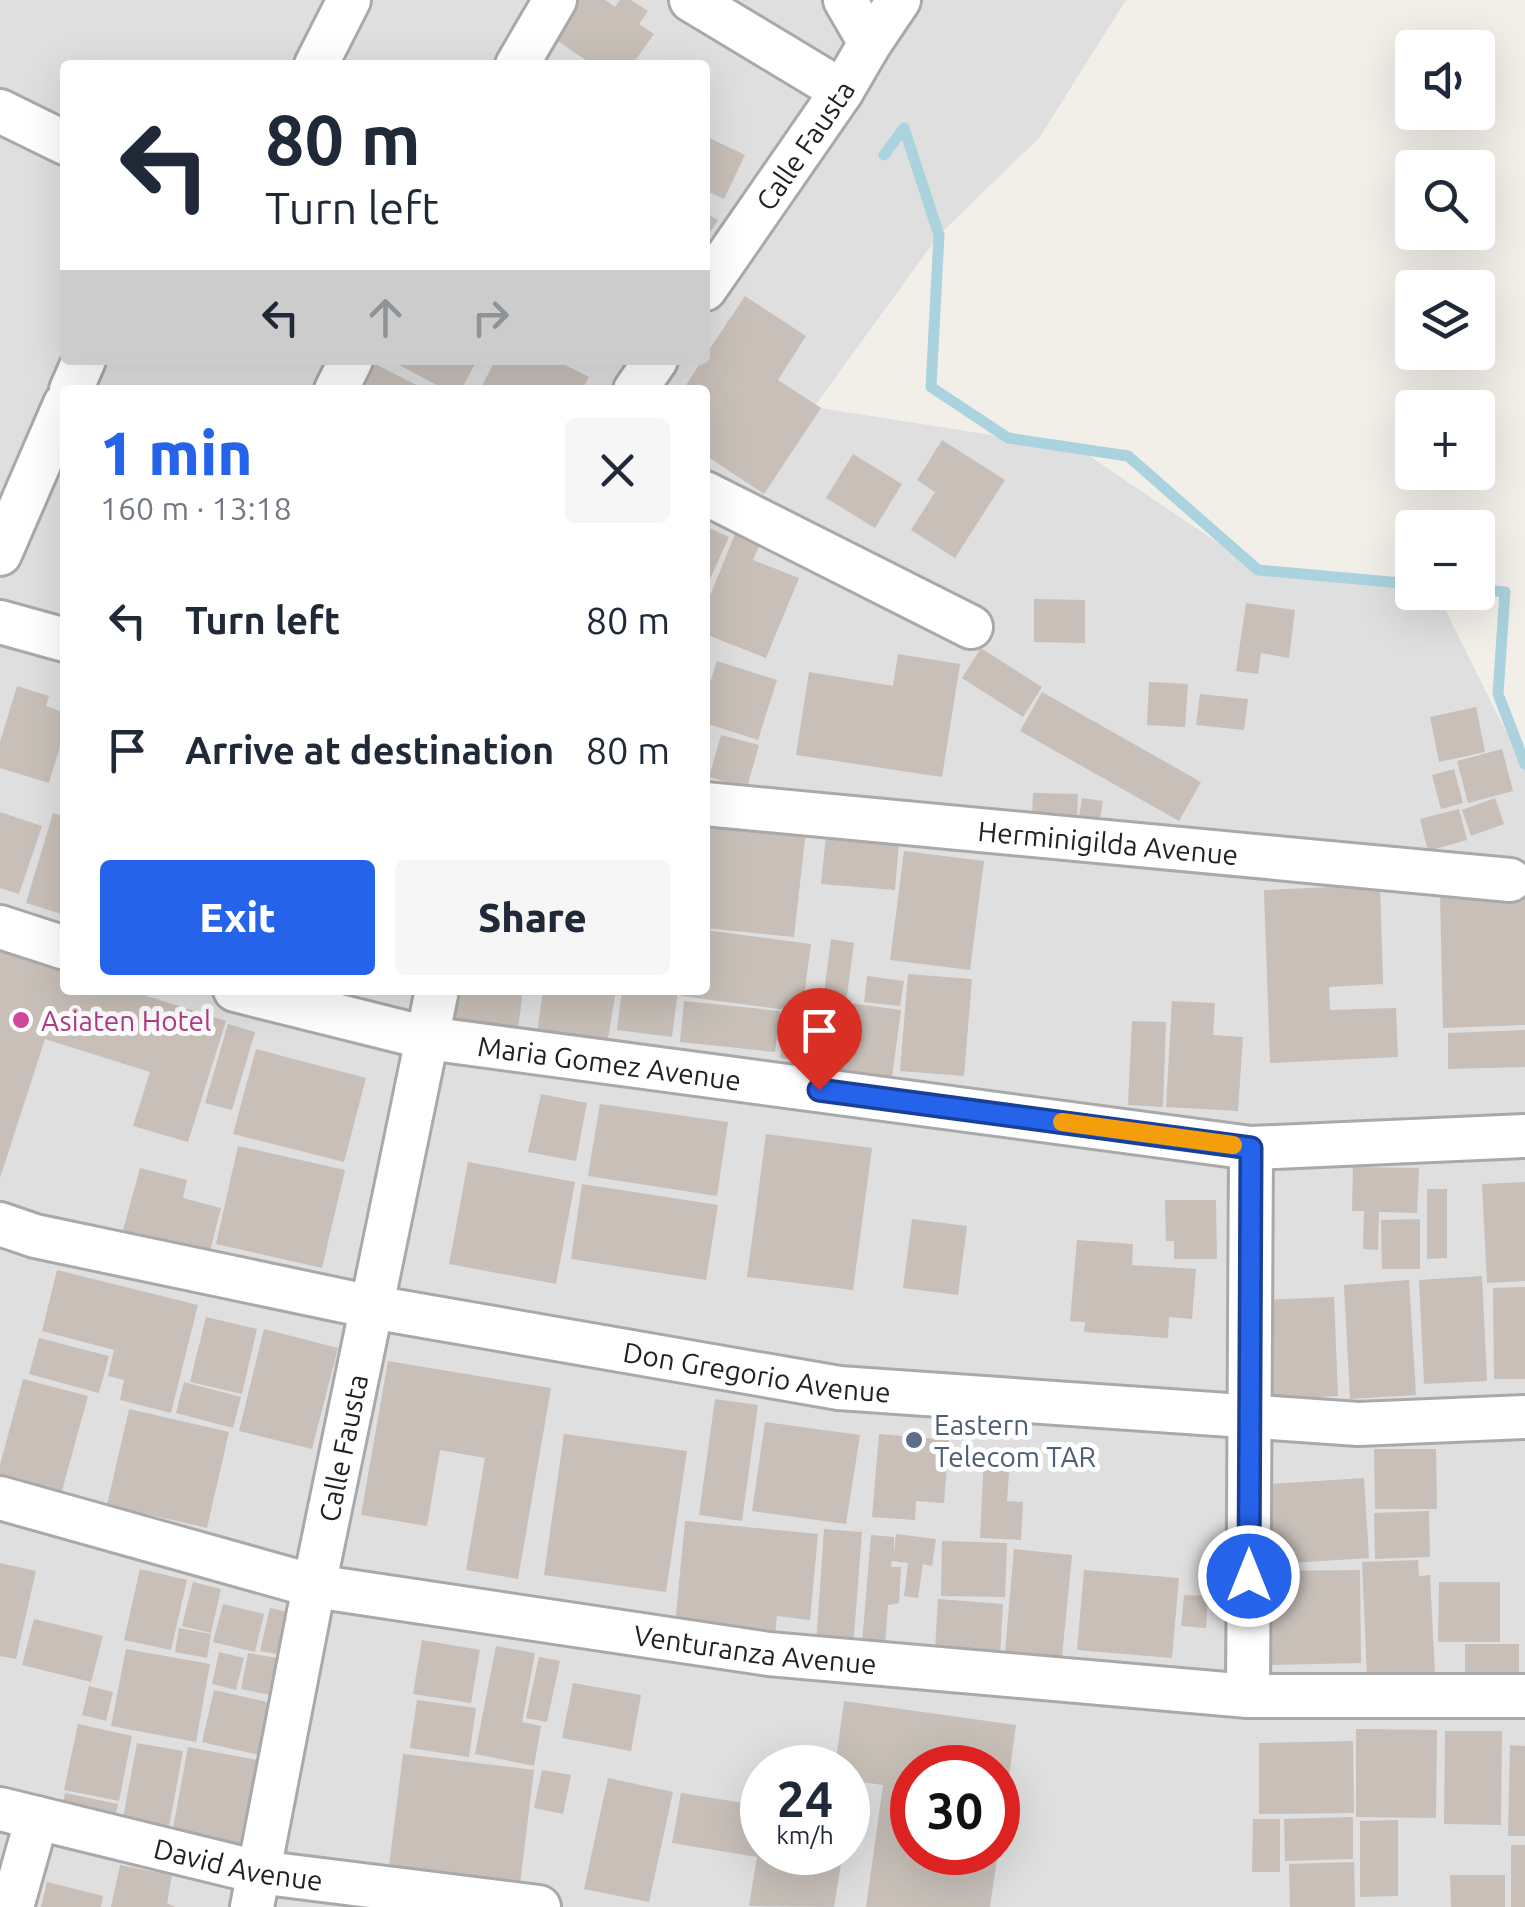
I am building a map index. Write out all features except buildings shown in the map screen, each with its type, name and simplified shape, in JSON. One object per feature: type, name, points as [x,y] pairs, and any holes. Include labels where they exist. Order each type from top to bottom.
[{"type":"street","points":[[319,60],[350,0]]},
{"type":"street","points":[[520,60],[554,0]]},
{"type":"street","points":[[691,0],[842,92]]},
{"type":"street","points":[[845,0],[870,43]]},
{"type":"street","name":"Calle Fausta","points":[[710,283],[842,92],[899,0]]},
{"type":"street","points":[[0,111],[60,141]]},
{"type":"street","points":[[0,554],[60,416]]},
{"type":"street","points":[[710,496],[970,628]]},
{"type":"street","points":[[0,622],[60,639]]},
{"type":"street","name":"Herminigilda Avenue","points":[[710,804],[1510,880]]},
{"type":"street","points":[[0,927],[60,946]]},
{"type":"street","name":"Maria Gomez Avenue","points":[[255,995],[427,1038],[1251,1148],[1525,1136]]},
{"type":"street","name":"Calle Fausta","points":[[255,1890],[435,995]]},
{"type":"street","points":[[1248,1696],[1251,1148]]},
{"type":"street","name":"Don Gregorio Avenue","points":[[0,1224],[36,1236],[372,1307],[839,1388],[1358,1424],[1525,1417]]},
{"type":"street","name":"Venturanza Avenue","points":[[0,1498],[314,1586],[769,1654],[1248,1696],[1525,1696]]},
{"type":"street","points":[[12,1907],[18,1813]]},
{"type":"street","name":"David Avenue","points":[[18,1813],[255,1890],[539,1907]]},
{"type":"shaded area","points":[[0,0],[1126,0],[1040,137],[939,235],[814,407],[1079,449],[1258,570],[1395,582],[1395,610],[1445,610],[1525,770],[1525,1907],[0,1907]]},
{"type":"waterway","points":[[884,155],[904,128],[939,235],[931,387],[1008,438],[1128,456],[1258,570],[1395,582]]},
{"type":"waterway","points":[[1495,591],[1505,592],[1498,694],[1525,764]]},
{"type":"slow traffic","points":[[1062,1122],[1233,1145]]},
{"type":"place","name":"Asiaten Hotel","points":[[21,1020]]},
{"type":"place","name":"Eastern Telecom TAR","points":[[914,1440]]},
{"type":"route","points":[[819,1090],[1251,1148],[1249,1576]]}]
